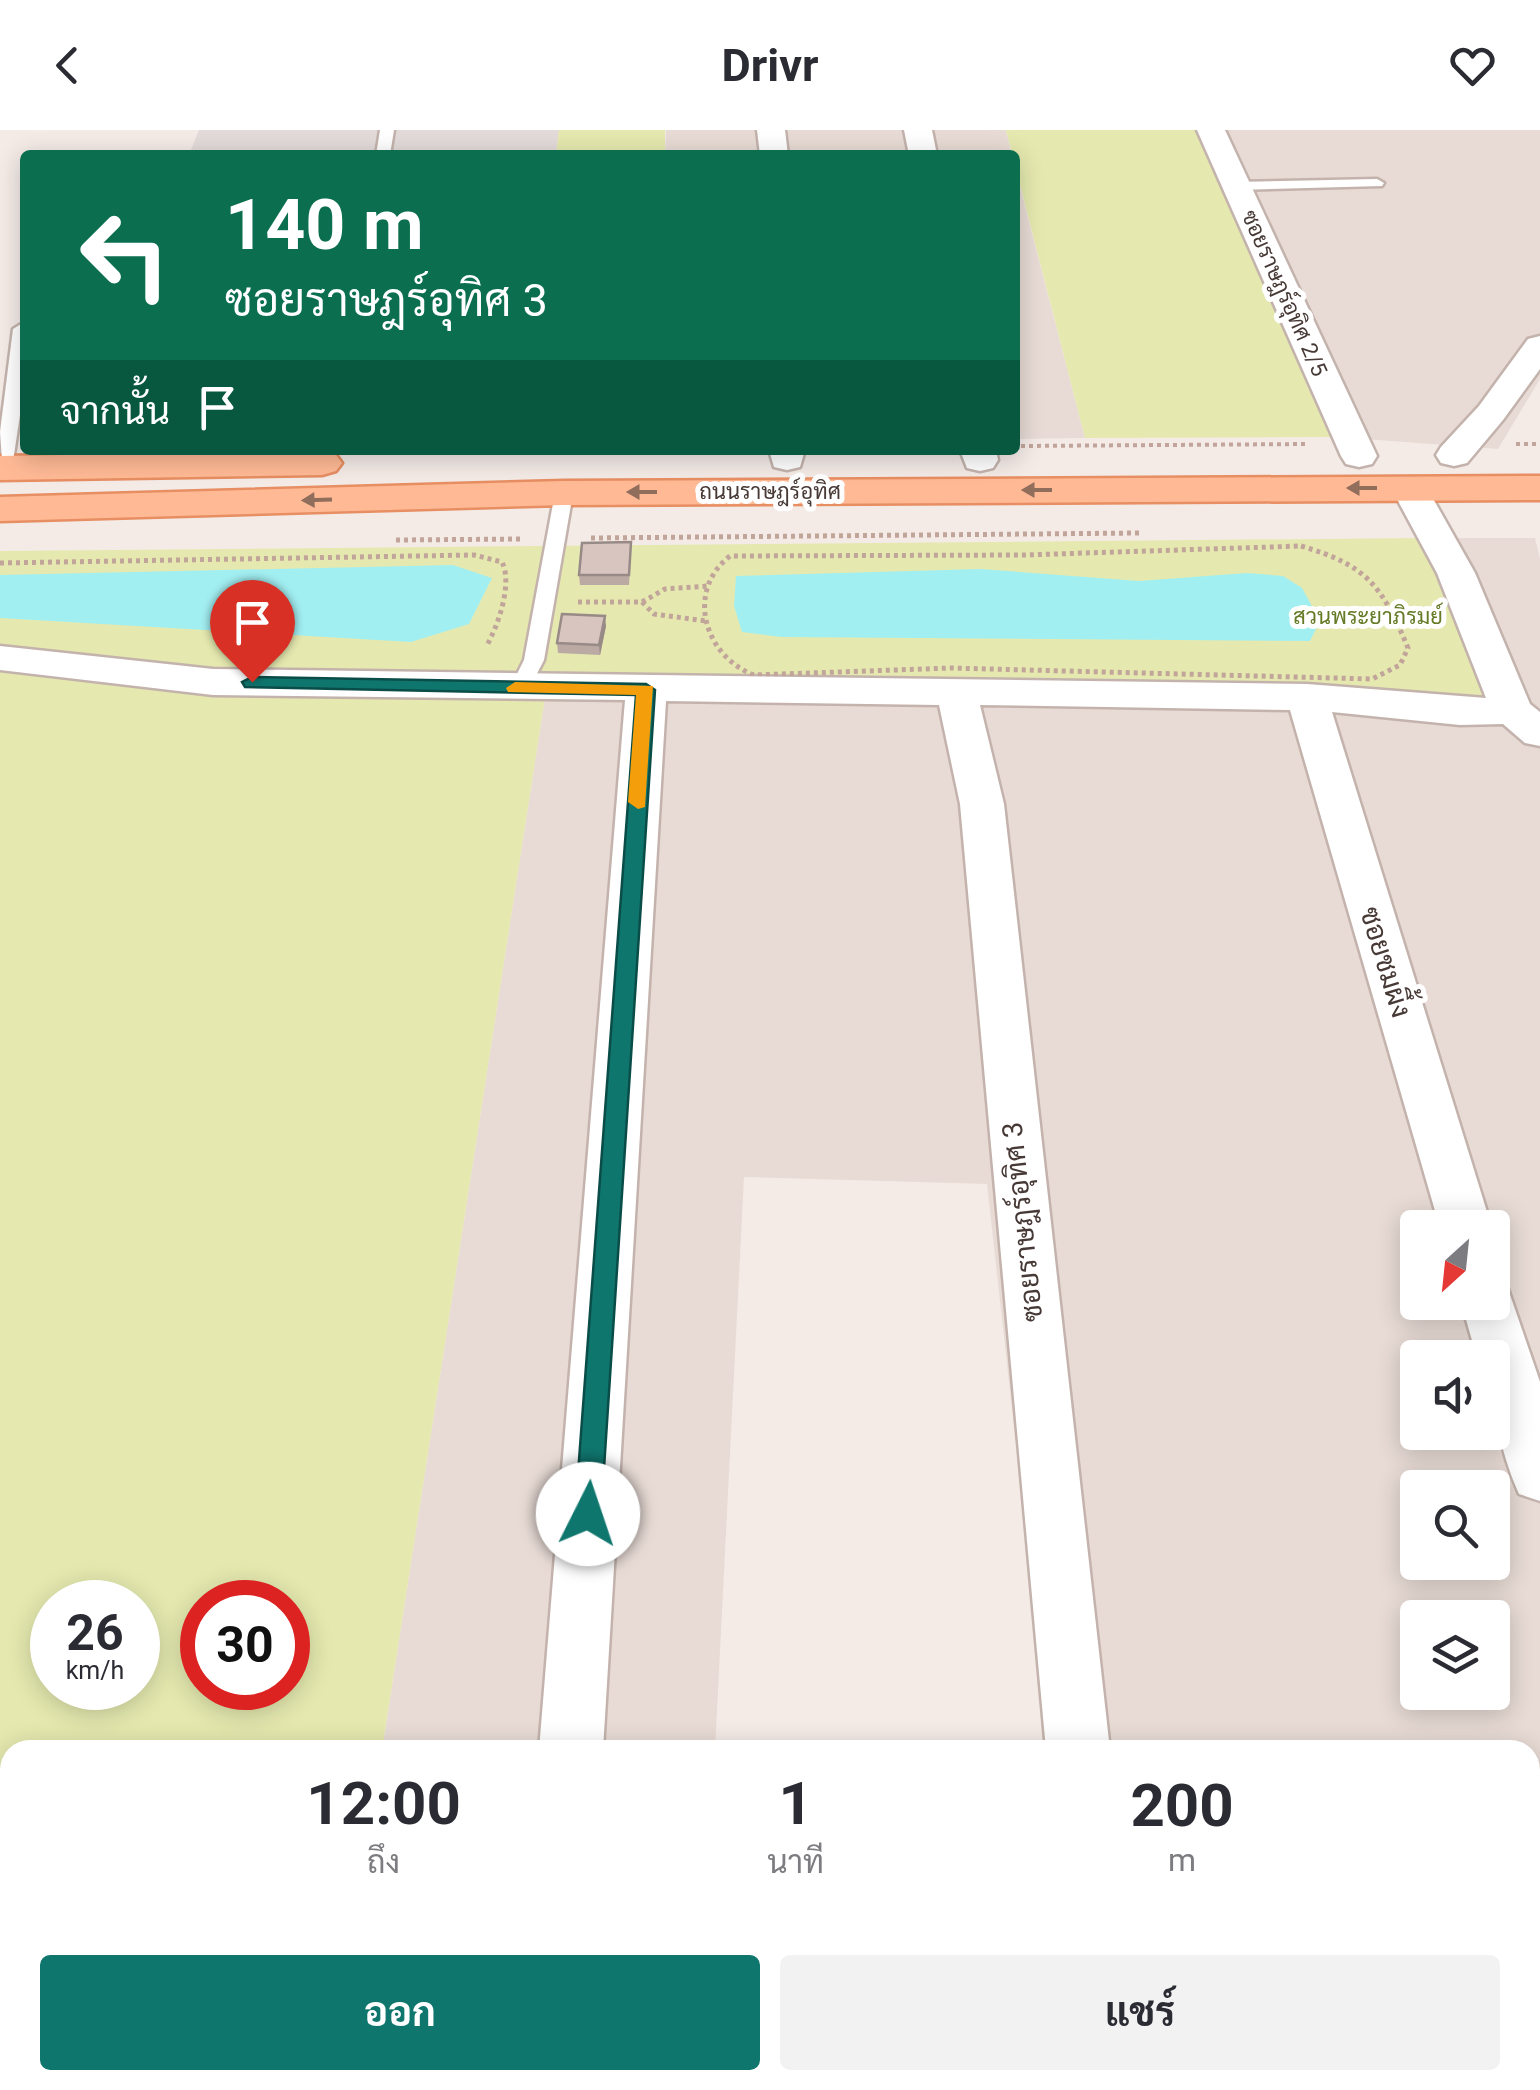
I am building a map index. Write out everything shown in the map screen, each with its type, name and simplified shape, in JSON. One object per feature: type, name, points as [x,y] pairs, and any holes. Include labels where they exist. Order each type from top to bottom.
[{"type":"main road","name":"ถนนราษฎร์อุทิศ","points":[[1020,452],[1356,450],[1478,466],[1540,488]]},
{"type":"main road","name":"ถนนราษฎร์อุทิศ","points":[[0,509],[564,493],[1409,488],[1478,466],[1540,454]]},
{"type":"main road","name":"ถนนราษฎร์อุทิศ","points":[[1,468],[188,457],[544,455]]},
{"type":"street","name":"ซอยราษฎร์อุทิศ 2/5","points":[[1212,130],[1356,450]]},
{"type":"street","points":[[1478,466],[1491,414],[1540,346]]},
{"type":"street","points":[[1409,488],[1456,573],[1526,722]]},
{"type":"street","points":[[0,658],[213,682],[1307,697],[1526,722]]},
{"type":"street","points":[[573,1740],[646,690]]},
{"type":"street","name":"ซอยราษฎร์อุทิศ 3","points":[[957,695],[982,804],[1077,1740]]},
{"type":"street","name":"ซอยชมผึ้ง","points":[[1307,697],[1461,1210]]},
{"type":"street","points":[[1493,1320],[1540,1475]]},
{"type":"lane","points":[[1236,186],[1376,183]]},
{"type":"lane","points":[[1,468],[20,360]]},
{"type":"lane","points":[[520,688],[534,660],[564,493]]},
{"type":"path","points":[[1020,452],[1356,450]]},
{"type":"path","points":[[395,540],[1153,533]]},
{"type":"path","points":[[1301,546],[1344,557],[1373,576],[1408,648],[1400,665],[1372,679],[951,668],[754,675],[739,672],[725,660],[706,622],[708,586],[712,572],[730,556],[1024,555],[1301,546]]},
{"type":"path","points":[[0,563],[474,555],[502,562],[508,574],[494,633],[484,651]]},
{"type":"path","points":[[502,602],[642,602],[665,589],[708,586]]},
{"type":"path","points":[[642,602],[654,614],[706,622]]},
{"type":"shaded area","points":[[199,130],[559,130],[557,150],[191,150]]},
{"type":"shaded area","points":[[666,130],[1006,130],[1011,150],[665,150]]},
{"type":"shaded area","points":[[1209,130],[1540,130],[1540,379],[1498,449],[1338,437]]},
{"type":"shaded area","points":[[1020,186],[1085,438],[1020,439]]},
{"type":"shaded area","points":[[1422,538],[1535,538],[1540,559],[1540,1740],[1049,1740],[987,1184],[744,1177],[716,1740],[384,1740],[548,678],[1486,692]]},
{"type":"green space","points":[[559,130],[665,130],[665,150],[557,150]]},
{"type":"green space","points":[[1006,130],[1209,130],[1338,437],[1085,438],[1020,185],[1020,150],[1011,150]]},
{"type":"green space","name":"สวนพระยาภิรมย์","points":[[1422,538],[1486,693],[1476,703],[548,678],[384,1740],[0,1740],[0,551]]},
{"type":"water","points":[[453,565],[492,578],[469,624],[411,642],[0,618],[0,575]]},
{"type":"water","points":[[980,569],[1139,581],[1247,573],[1283,576],[1302,588],[1320,621],[1310,641],[781,637],[742,632],[734,606],[736,576]]},
{"type":"building","points":[[631,542],[629,575],[579,575],[582,543]]},
{"type":"building","points":[[562,614],[605,616],[599,645],[557,643]]},
{"type":"slow traffic","points":[[515,688],[646,690],[638,802]]},
{"type":"route","points":[[252,682],[646,690],[588,1514]]}]
